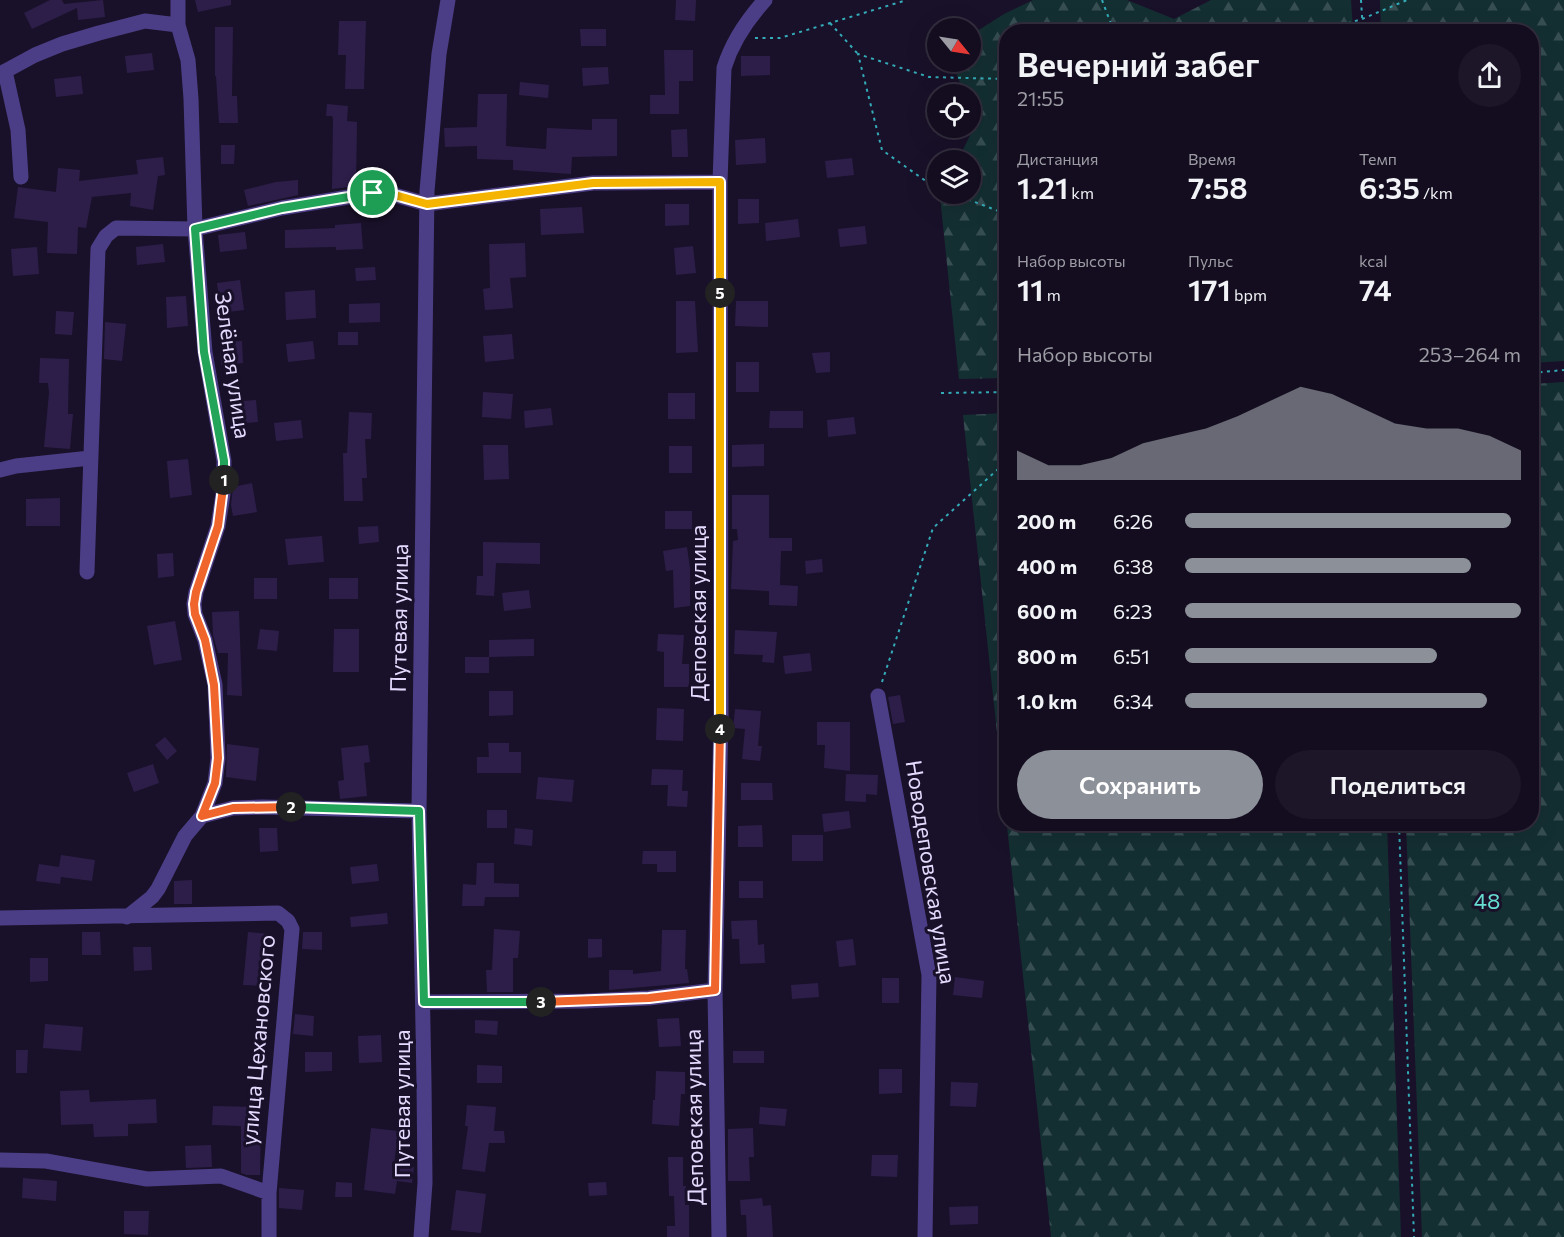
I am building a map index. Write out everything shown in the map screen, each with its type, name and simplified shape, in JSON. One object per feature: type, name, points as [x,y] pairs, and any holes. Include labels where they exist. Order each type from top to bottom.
[{"type":"street","name":"Зелёная улица","points":[[128,917],[158,889],[185,836],[202,816],[215,783],[218,758],[214,685],[205,640],[195,614],[194,604],[218,526],[223,494],[224,461],[204,352],[195,229],[188,60],[178,25],[178,0]]},
{"type":"street","name":"Путевая улица","points":[[422,1237],[425,1184],[424,1002],[419,811],[427,204],[439,54],[448,0]]},
{"type":"street","name":"Деповская улица","points":[[719,1237],[715,990],[721,718],[720,182],[724,68],[737,38],[765,0]]},
{"type":"street","points":[[21,177],[18,130],[3,72],[35,54],[99,33],[146,21],[178,25]]},
{"type":"street","points":[[87,572],[99,249],[106,236],[116,228],[195,229],[282,208],[373,193],[391,194],[427,204],[593,183],[720,182]]},
{"type":"street","points":[[0,470],[16,466],[90,458]]},
{"type":"street","name":"Новодеповская улица","points":[[878,696],[929,975],[925,1237]]},
{"type":"street","points":[[202,816],[233,808],[262,807],[419,811]]},
{"type":"street","name":"улица Цехановского","points":[[0,918],[278,913],[288,921],[292,929],[268,1193],[269,1237]]},
{"type":"street","points":[[424,1002],[585,1001],[649,998],[715,990]]},
{"type":"street","points":[[0,1160],[46,1161],[147,1179],[221,1176],[268,1193]]},
{"type":"path","points":[[737,38],[780,38],[906,0]]},
{"type":"path","points":[[1102,0],[1111,24]]},
{"type":"path","points":[[1361,0],[1362,24]]},
{"type":"path","points":[[1348,24],[1407,0]]},
{"type":"path","points":[[830,23],[858,54],[882,150],[927,182]]},
{"type":"path","points":[[858,54],[929,77],[999,79]]},
{"type":"path","points":[[980,204],[999,211]]},
{"type":"path","points":[[1539,372],[1564,370]]},
{"type":"path","points":[[941,393],[999,392]]},
{"type":"path","points":[[878,696],[933,528],[999,468]]},
{"type":"path","points":[[1399,831],[1414,1237]]},
{"type":"green space","points":[[1033,0],[1127,0],[1174,19],[1211,0],[1351,0],[1353,24],[999,24],[999,378],[959,379],[941,204],[981,204],[981,150],[963,150],[969,138],[981,138],[981,84],[961,84],[955,72],[981,72],[981,29]]},
{"type":"green space","points":[[1380,0],[1564,0],[1564,361],[1539,363],[1539,24],[1381,24]]},
{"type":"green space","name":"48","points":[[1564,382],[1564,1237],[1422,1237],[1406,831],[1539,831],[1539,384]]},
{"type":"green space","points":[[999,413],[999,752],[963,415]]},
{"type":"green space","points":[[1008,831],[1387,831],[1401,1237],[1051,1237]]},
{"type":"building","points":[[50,0],[62,0],[64,4],[103,0],[105,17],[78,20],[77,8],[32,29],[24,13]]},
{"type":"building","points":[[195,0],[231,0],[231,5],[198,12]]},
{"type":"building","points":[[676,0],[696,0],[695,21],[675,20]]},
{"type":"building","points":[[339,21],[366,21],[364,89],[345,89],[346,55],[338,55]]},
{"type":"building","points":[[215,27],[233,27],[232,96],[237,96],[238,123],[219,123],[215,76]]},
{"type":"building","points":[[580,29],[606,29],[606,46],[581,46]]},
{"type":"building","points":[[664,50],[693,50],[693,81],[679,81],[679,114],[650,114],[650,95],[665,95]]},
{"type":"building","points":[[152,53],[154,70],[127,73],[125,56]]},
{"type":"building","points":[[741,56],[770,56],[770,75],[741,76]]},
{"type":"building","points":[[608,67],[609,84],[583,86],[582,68]]},
{"type":"building","points":[[81,76],[83,94],[56,97],[54,79]]},
{"type":"building","points":[[520,82],[549,85],[548,98],[519,95]]},
{"type":"building","points":[[478,94],[507,94],[506,146],[546,149],[547,128],[592,130],[592,119],[617,119],[617,156],[572,157],[571,174],[513,170],[513,160],[477,159],[477,146],[445,147],[444,128],[477,127]]},
{"type":"building","points":[[327,104],[348,106],[347,121],[357,122],[356,186],[332,189],[333,119],[332,116],[326,116]]},
{"type":"building","points":[[687,129],[688,157],[672,157],[671,130]]},
{"type":"building","points":[[765,138],[766,163],[736,165],[735,140]]},
{"type":"building","points":[[221,145],[235,145],[234,164],[221,164]]},
{"type":"building","points":[[163,157],[165,175],[158,176],[153,210],[130,206],[131,193],[92,197],[86,228],[78,227],[77,254],[47,253],[48,222],[14,218],[18,187],[56,192],[58,168],[80,170],[79,181],[138,174],[136,160]]},
{"type":"building","points":[[852,158],[854,175],[827,178],[825,161]]},
{"type":"building","points":[[298,180],[298,195],[248,206],[244,190],[276,182]]},
{"type":"building","points":[[738,199],[759,199],[759,223],[738,224]]},
{"type":"building","points":[[665,204],[689,204],[689,225],[665,226]]},
{"type":"building","points":[[582,207],[584,233],[541,235],[540,209]]},
{"type":"building","points":[[798,219],[800,237],[766,241],[765,223]]},
{"type":"building","points":[[361,223],[363,249],[285,248],[285,230],[335,228],[335,225]]},
{"type":"building","points":[[865,226],[867,244],[840,247],[838,229]]},
{"type":"building","points":[[245,232],[247,249],[220,252],[218,235]]},
{"type":"building","points":[[525,243],[526,277],[510,278],[513,308],[485,310],[483,289],[490,288],[489,244]]},
{"type":"building","points":[[163,244],[165,262],[137,265],[136,247]]},
{"type":"building","points":[[693,246],[696,273],[676,275],[674,248]]},
{"type":"building","points":[[37,247],[39,274],[13,276],[11,249]]},
{"type":"building","points":[[375,267],[376,280],[356,281],[355,268]]},
{"type":"building","points":[[240,280],[244,310],[221,313],[217,283]]},
{"type":"building","points":[[315,290],[316,318],[286,320],[285,292]]},
{"type":"building","points":[[186,296],[188,326],[167,328],[166,297]]},
{"type":"building","points":[[676,301],[695,301],[698,352],[676,353]]},
{"type":"building","points":[[736,301],[768,301],[768,327],[735,326]]},
{"type":"building","points":[[380,303],[380,322],[349,323],[349,304]]},
{"type":"building","points":[[56,311],[74,312],[72,335],[55,334]]},
{"type":"building","points":[[105,322],[126,324],[122,361],[104,359]]},
{"type":"building","points":[[338,332],[358,332],[358,345],[338,345]]},
{"type":"building","points":[[512,334],[514,359],[485,362],[483,336]]},
{"type":"building","points":[[242,341],[243,363],[221,365],[220,342]]},
{"type":"building","points":[[313,341],[315,359],[288,362],[286,344]]},
{"type":"building","points":[[830,352],[830,372],[816,373],[812,353]]},
{"type":"building","points":[[40,358],[69,359],[68,414],[73,414],[70,449],[44,447],[49,393],[48,383],[39,383]]},
{"type":"building","points":[[736,362],[759,362],[759,392],[736,392]]},
{"type":"building","points":[[483,392],[513,394],[511,419],[482,417]]},
{"type":"building","points":[[668,393],[695,393],[695,419],[668,419]]},
{"type":"building","points":[[256,400],[258,422],[232,424],[230,402]]},
{"type":"building","points":[[551,408],[553,425],[525,428],[524,411]]},
{"type":"building","points":[[770,411],[803,411],[803,428],[769,428]]},
{"type":"building","points":[[349,412],[372,413],[371,439],[365,439],[367,478],[362,478],[363,501],[344,501],[343,453],[347,453]]},
{"type":"building","points":[[854,417],[856,434],[828,437],[827,420]]},
{"type":"building","points":[[301,420],[303,438],[276,441],[274,423]]},
{"type":"building","points":[[764,444],[764,466],[732,467],[732,445]]},
{"type":"building","points":[[483,445],[508,445],[509,479],[484,480]]},
{"type":"building","points":[[669,446],[692,446],[692,473],[669,473]]},
{"type":"building","points":[[188,459],[192,495],[170,498],[167,461]]},
{"type":"building","points":[[252,483],[257,512],[233,516],[231,505],[233,487]]},
{"type":"building","points":[[732,495],[769,495],[769,538],[792,538],[792,551],[781,551],[780,585],[798,586],[797,606],[769,605],[769,591],[731,589],[733,541],[738,540],[737,529],[732,529]]},
{"type":"building","points":[[60,498],[60,526],[26,526],[26,499]]},
{"type":"building","points":[[665,511],[692,511],[692,529],[665,529]]},
{"type":"building","points":[[378,526],[379,542],[359,544],[358,527]]},
{"type":"building","points":[[322,536],[324,562],[288,565],[285,539]]},
{"type":"building","points":[[483,542],[540,543],[540,564],[496,563],[494,596],[476,595],[477,576],[483,576]]},
{"type":"building","points":[[687,547],[690,568],[690,606],[674,608],[673,570],[666,571],[663,551]]},
{"type":"building","points":[[173,553],[174,576],[158,578],[157,554]]},
{"type":"building","points":[[822,559],[823,572],[806,574],[805,561]]},
{"type":"building","points":[[254,578],[277,578],[277,599],[254,599]]},
{"type":"building","points":[[329,578],[358,578],[358,599],[329,599]]},
{"type":"building","points":[[529,590],[531,608],[504,611],[502,593]]},
{"type":"building","points":[[239,611],[242,696],[227,695],[228,653],[218,653],[213,635],[212,612]]},
{"type":"building","points":[[175,621],[182,660],[154,665],[147,626]]},
{"type":"building","points":[[260,629],[279,631],[277,651],[257,649]]},
{"type":"building","points":[[334,629],[359,629],[359,672],[333,672]]},
{"type":"building","points":[[735,630],[777,632],[774,663],[762,662],[763,655],[734,654]]},
{"type":"building","points":[[658,634],[684,635],[682,664],[689,664],[689,687],[664,687],[664,652],[657,651]]},
{"type":"building","points":[[534,639],[534,656],[489,657],[489,640]]},
{"type":"building","points":[[810,653],[812,671],[785,674],[783,656]]},
{"type":"building","points":[[465,657],[489,657],[489,673],[465,673]]},
{"type":"building","points":[[489,691],[513,691],[513,715],[489,716]]},
{"type":"building","points":[[900,695],[905,722],[893,724],[888,697]]},
{"type":"building","points":[[657,708],[684,709],[683,741],[656,740]]},
{"type":"building","points":[[735,709],[761,711],[758,746],[762,746],[760,761],[742,759],[745,729],[733,728]]},
{"type":"building","points":[[817,722],[850,722],[850,771],[824,768],[825,745],[817,745]]},
{"type":"building","points":[[165,737],[177,751],[167,760],[155,745]]},
{"type":"building","points":[[488,743],[509,743],[509,752],[521,752],[521,773],[477,773],[477,757],[489,757]]},
{"type":"building","points":[[227,744],[259,748],[256,781],[226,777]]},
{"type":"building","points":[[368,745],[370,762],[364,763],[367,796],[340,799],[338,781],[344,780],[341,748]]},
{"type":"building","points":[[153,764],[159,783],[134,792],[127,773]]},
{"type":"building","points":[[652,769],[683,770],[682,791],[688,791],[687,807],[667,806],[668,785],[651,785]]},
{"type":"building","points":[[846,774],[878,775],[877,795],[866,794],[866,802],[845,801]]},
{"type":"building","points":[[538,777],[574,780],[572,802],[536,799]]},
{"type":"building","points":[[741,783],[772,783],[773,800],[741,800]]},
{"type":"building","points":[[487,810],[507,810],[507,828],[487,828]]},
{"type":"building","points":[[849,811],[851,828],[824,832],[822,814]]},
{"type":"building","points":[[762,825],[763,847],[738,847],[738,826]]},
{"type":"building","points":[[259,828],[277,828],[278,851],[260,852]]},
{"type":"building","points":[[515,828],[533,830],[532,846],[514,844]]},
{"type":"building","points":[[792,835],[823,835],[823,861],[792,861]]},
{"type":"building","points":[[643,851],[676,851],[676,872],[657,872],[657,864],[642,864]]},
{"type":"building","points":[[61,855],[95,860],[92,881],[61,877],[60,884],[36,881],[39,864],[59,867]]},
{"type":"building","points":[[477,863],[494,863],[494,883],[519,884],[519,897],[485,897],[484,906],[462,906],[463,884],[476,885]]},
{"type":"building","points":[[377,864],[379,881],[352,884],[350,867]]},
{"type":"building","points":[[192,880],[192,904],[174,904],[174,881]]},
{"type":"building","points":[[739,881],[763,881],[763,898],[739,898]]},
{"type":"building","points":[[387,913],[388,924],[351,927],[350,917]]},
{"type":"building","points":[[757,920],[758,945],[764,944],[765,963],[740,964],[739,939],[732,939],[731,921]]},
{"type":"building","points":[[494,929],[520,931],[518,958],[513,958],[513,992],[487,992],[486,970],[492,970]]},
{"type":"building","points":[[662,930],[686,930],[685,969],[687,969],[689,983],[609,990],[609,970],[633,970],[633,974],[661,971]]},
{"type":"building","points":[[82,932],[100,932],[101,955],[82,955]]},
{"type":"building","points":[[248,932],[269,934],[264,986],[243,985]]},
{"type":"building","points":[[303,932],[322,932],[322,950],[302,949]]},
{"type":"building","points":[[588,939],[602,939],[602,957],[588,958]]},
{"type":"building","points":[[853,939],[856,965],[839,967],[836,941]]},
{"type":"building","points":[[133,947],[151,947],[152,970],[134,971]]},
{"type":"building","points":[[30,958],[48,958],[48,981],[30,982]]},
{"type":"building","points":[[955,977],[984,981],[982,998],[953,995]]},
{"type":"building","points":[[882,978],[899,978],[899,1003],[882,1003]]},
{"type":"building","points":[[818,983],[819,997],[792,999],[791,985]]},
{"type":"building","points":[[295,1014],[314,1016],[313,1036],[293,1034]]},
{"type":"building","points":[[679,1018],[681,1046],[659,1047],[657,1019]]},
{"type":"building","points":[[475,1020],[498,1021],[497,1035],[475,1033]]},
{"type":"building","points":[[45,1024],[83,1027],[81,1051],[43,1048]]},
{"type":"building","points":[[381,1035],[382,1062],[359,1063],[358,1036]]},
{"type":"building","points":[[16,1050],[28,1050],[27,1073],[16,1073]]},
{"type":"building","points":[[733,1051],[764,1051],[764,1063],[733,1063]]},
{"type":"building","points":[[305,1052],[332,1052],[332,1071],[305,1072]]},
{"type":"building","points":[[477,1065],[502,1066],[502,1083],[477,1083]]},
{"type":"building","points":[[879,1069],[902,1069],[902,1093],[879,1094]]},
{"type":"building","points":[[656,1071],[685,1072],[685,1094],[681,1094],[679,1126],[652,1124]]},
{"type":"building","points":[[951,1082],[978,1083],[976,1107],[950,1106]]},
{"type":"building","points":[[89,1090],[90,1102],[156,1099],[157,1123],[128,1124],[128,1136],[94,1137],[93,1124],[61,1125],[60,1091]]},
{"type":"building","points":[[467,1105],[496,1107],[494,1131],[504,1131],[505,1143],[489,1143],[485,1172],[462,1169],[468,1126],[465,1126]]},
{"type":"building","points":[[213,1106],[261,1107],[260,1175],[241,1173],[241,1126],[212,1125]]},
{"type":"building","points":[[760,1107],[787,1109],[785,1126],[759,1124]]},
{"type":"building","points":[[371,1128],[398,1131],[394,1165],[414,1167],[412,1183],[397,1181],[395,1194],[364,1190]]},
{"type":"building","points":[[753,1128],[754,1157],[749,1157],[750,1181],[728,1181],[728,1129]]},
{"type":"building","points":[[211,1145],[212,1167],[186,1168],[185,1146]]},
{"type":"building","points":[[872,1155],[898,1155],[897,1177],[871,1176]]},
{"type":"building","points":[[668,1157],[683,1157],[685,1205],[689,1205],[689,1237],[667,1237],[667,1226],[675,1226],[674,1196],[669,1196]]},
{"type":"building","points":[[23,1178],[57,1181],[56,1201],[22,1198]]},
{"type":"building","points":[[336,1182],[352,1183],[352,1197],[335,1197]]},
{"type":"building","points":[[606,1182],[607,1195],[589,1196],[588,1183]]},
{"type":"building","points":[[279,1188],[304,1190],[302,1210],[279,1208]]},
{"type":"building","points":[[456,1190],[486,1194],[481,1233],[451,1230]]},
{"type":"building","points":[[762,1198],[763,1206],[771,1205],[773,1237],[747,1237],[746,1215],[741,1215],[740,1200]]},
{"type":"building","points":[[978,1206],[978,1224],[950,1225],[949,1207]]},
{"type":"building","points":[[124,1211],[149,1211],[148,1235],[124,1234]]},
{"type":"route","points":[[720,182],[721,718],[715,990],[649,998],[585,1001],[424,1002],[419,811],[262,807],[233,808],[202,816],[215,783],[218,758],[214,685],[205,640],[195,614],[194,604],[218,526],[223,494],[224,461],[204,352],[195,229],[282,208],[373,193],[391,194],[427,204],[593,183],[720,182]]}]
